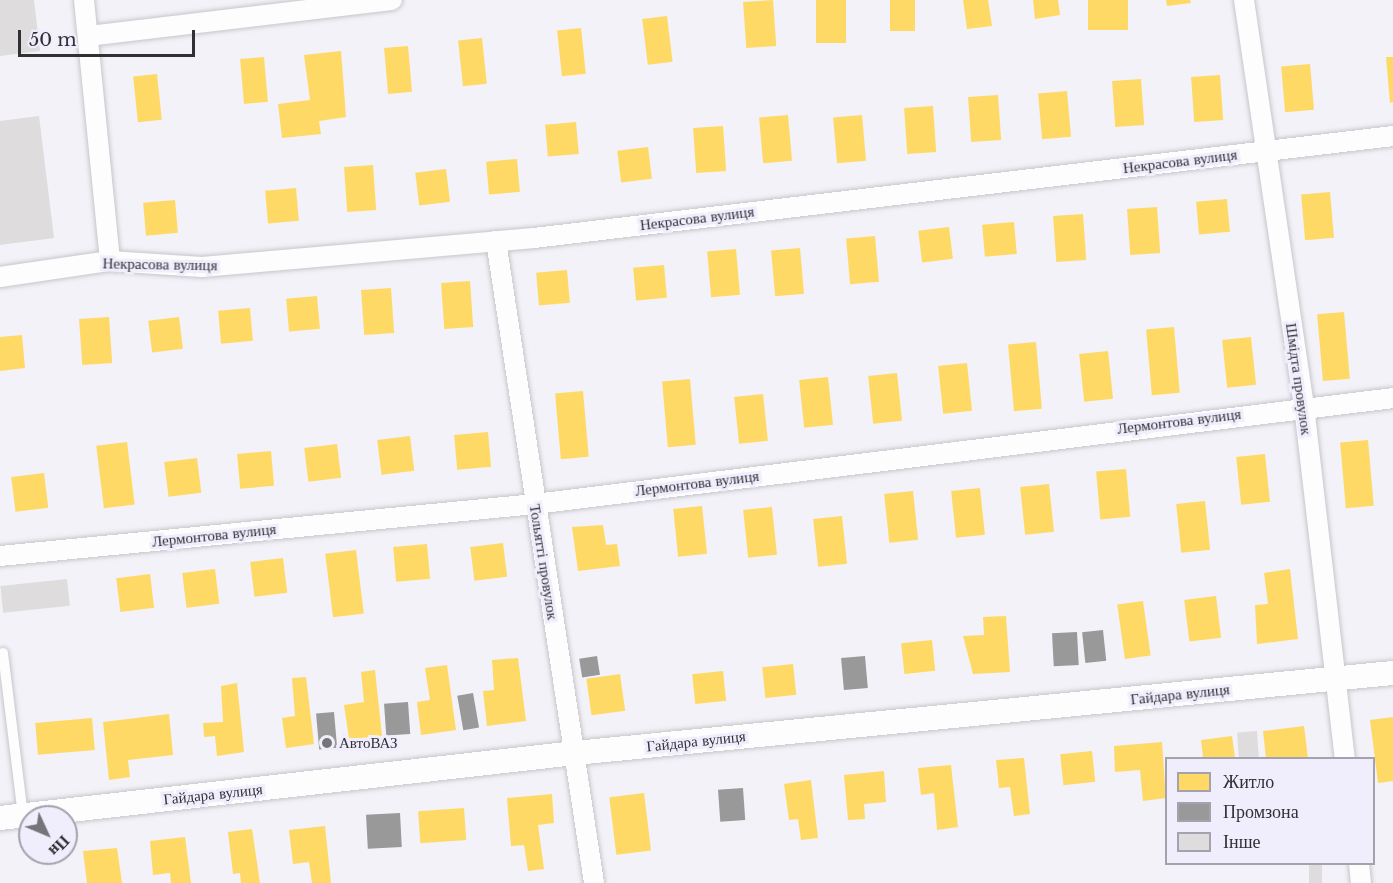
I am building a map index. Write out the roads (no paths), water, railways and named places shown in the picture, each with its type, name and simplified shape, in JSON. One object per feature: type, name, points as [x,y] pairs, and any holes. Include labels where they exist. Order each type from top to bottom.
[{"type":"street","points":[[84,0],[110,261]]},
{"type":"street","points":[[89,36],[392,0]]},
{"type":"street","name":"Шмідта провулок","points":[[1244,0],[1263,151],[1304,406],[1345,757]]},
{"type":"street","name":"Некрасова вулиця","points":[[0,277],[110,261],[202,267],[496,241],[1393,136]]},
{"type":"street","name":"Тольятті провулок","points":[[496,241],[594,883]]},
{"type":"street","name":"Лермонтова вулиця","points":[[0,556],[535,504],[1304,406],[1393,398]]},
{"type":"street","name":"Гайдара вулиця","points":[[12,817],[575,753],[1393,673]]},
{"type":"street","points":[[1359,865],[1361,883]]},
{"type":"lane","points":[[3,653],[12,817]]},
{"type":"place","name":"АвтоВАЗ","points":[[327,743]]}]
